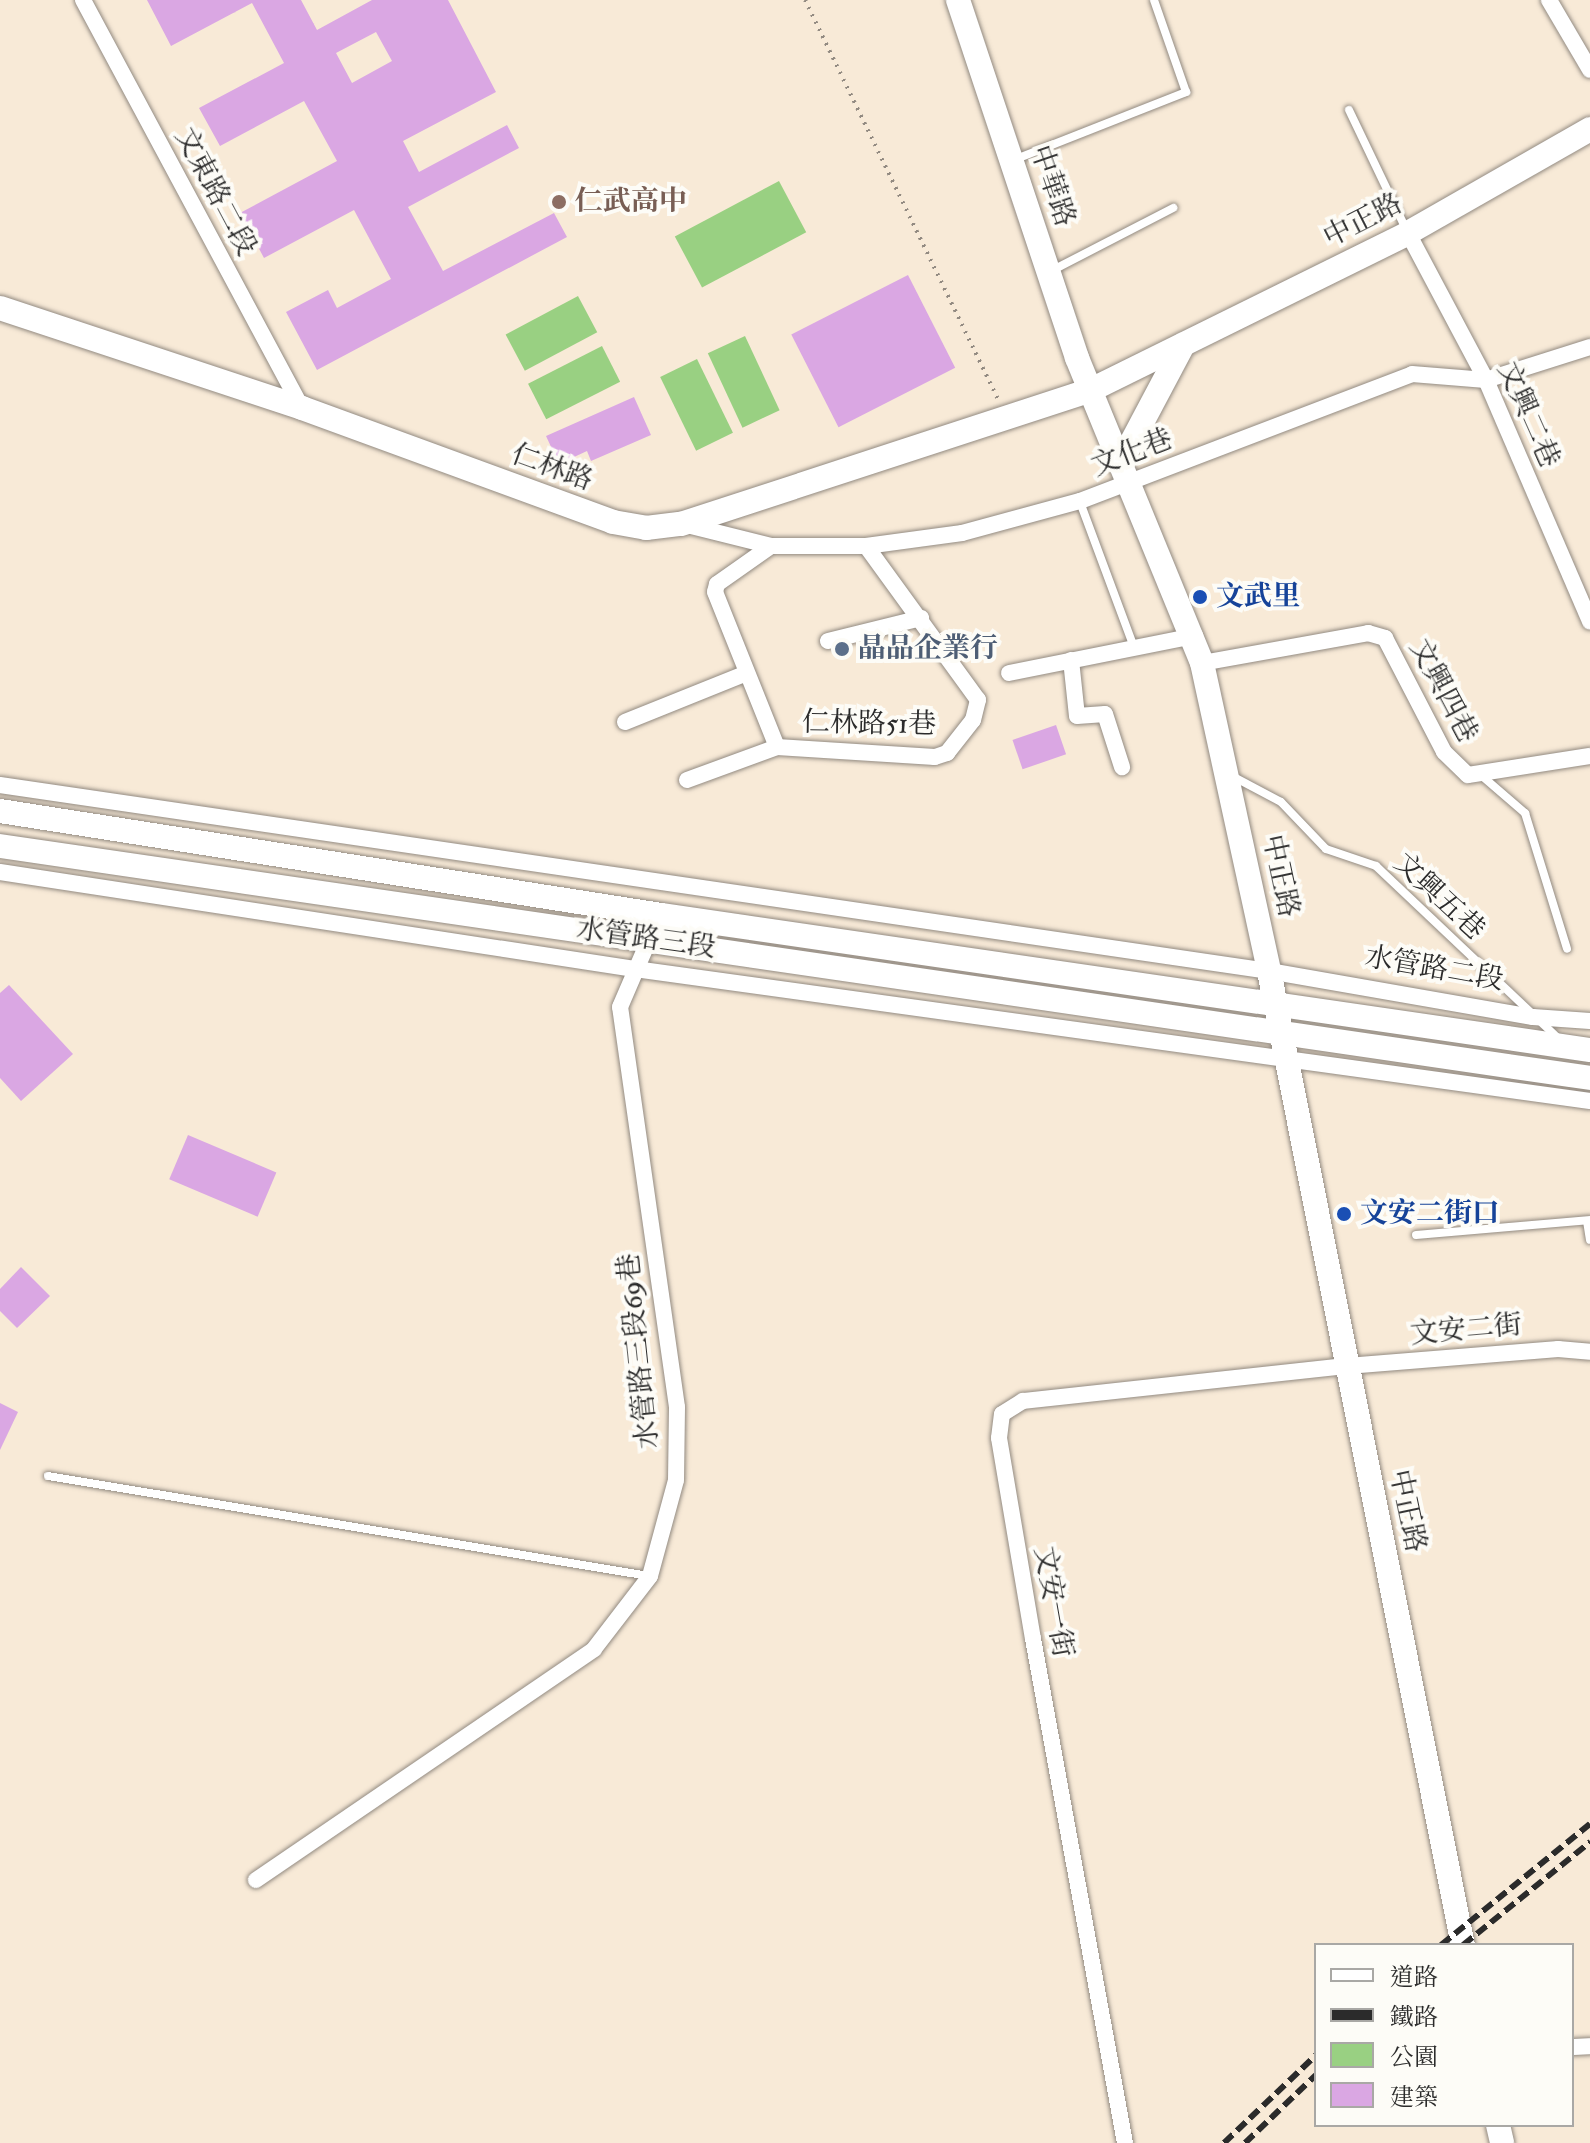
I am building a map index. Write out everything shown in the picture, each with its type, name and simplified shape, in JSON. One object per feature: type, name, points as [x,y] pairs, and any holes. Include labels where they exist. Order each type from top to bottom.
[{"type":"street","name":"中華路","points":[[958,0],[1089,391]]},
{"type":"street","points":[[1549,0],[1590,70]]},
{"type":"street","name":"文東路二段","points":[[87,1],[302,408]]},
{"type":"street","name":"中正路","points":[[1463,1943],[1269,971],[1202,663],[1195,636],[1089,391],[1408,233],[1590,129]]},
{"type":"street","name":"文興二巷","points":[[1408,233],[1486,380],[1590,622]]},
{"type":"street","name":"仁林路","points":[[0,308],[302,408],[613,522],[646,528],[681,524],[1006,415],[1089,391]]},
{"type":"street","points":[[1124,474],[1183,345]]},
{"type":"street","name":"文化巷","points":[[681,524],[771,546],[866,546],[962,533],[1080,501],[1124,474],[1412,374],[1486,380],[1590,347]]},
{"type":"street","name":"仁林路51巷","points":[[771,546],[717,584],[715,592],[777,747]]},
{"type":"street","name":"仁林路51巷","points":[[687,780],[777,747],[935,757],[947,753],[973,720],[978,700],[866,546]]},
{"type":"street","points":[[828,641],[921,618]]},
{"type":"street","name":"文興四巷","points":[[1202,663],[1368,633],[1385,638],[1455,768],[1482,776],[1590,756]]},
{"type":"street","points":[[1009,673],[1195,636]]},
{"type":"street","points":[[1071,660],[1077,716],[1105,714],[1122,767]]},
{"type":"street","points":[[625,722],[747,673]]},
{"type":"street","name":"水管路三段","points":[[0,785],[1269,971]]},
{"type":"street","name":"水管路三段","points":[[0,811],[661,915],[1275,1002]]},
{"type":"street","name":"水管路三段","points":[[0,846],[647,943],[1280,1031]]},
{"type":"street","name":"水管路三段","points":[[0,872],[635,969],[1284,1058]]},
{"type":"street","name":"水管路三段69巷","points":[[256,1880],[582,1658],[650,1576],[676,1480],[678,1438],[620,1007],[661,915]]},
{"type":"street","name":"水管路二段","points":[[1269,971],[1533,1017],[1590,1021]]},
{"type":"street","name":"水管路二段","points":[[1275,1002],[1580,1049]]},
{"type":"street","points":[[1280,1031],[1590,1078]]},
{"type":"street","points":[[1284,1058],[1590,1101]]},
{"type":"street","name":"文安二街","points":[[1347,1366],[1558,1349],[1590,1351]]},
{"type":"street","name":"文安一街","points":[[1125,2143],[999,1438],[1002,1414],[1023,1401],[1347,1366]]},
{"type":"lane","points":[[1011,160],[1186,92],[1154,0]]},
{"type":"lane","points":[[1349,110],[1408,233]]},
{"type":"lane","points":[[1049,272],[1173,208]]},
{"type":"lane","points":[[1080,501],[1134,647]]},
{"type":"lane","name":"文興五巷","points":[[1228,774],[1281,802],[1326,849],[1376,866],[1533,1017],[1580,1049],[1590,1066]]},
{"type":"lane","points":[[1482,776],[1525,813],[1567,949]]},
{"type":"lane","points":[[1416,1235],[1588,1221],[1590,1240]]},
{"type":"lane","points":[[48,1476],[650,1576]]},
{"type":"path","points":[[805,0],[1006,415]]},
{"type":"green space","points":[[779,181],[806,232],[702,288],[675,236]]},
{"type":"green space","points":[[578,296],[597,332],[525,371],[506,334]]},
{"type":"green space","points":[[745,336],[780,410],[742,428],[708,353]]},
{"type":"green space","points":[[602,346],[620,382],[546,419],[528,384]]},
{"type":"green space","points":[[697,359],[733,433],[696,451],[660,377]]},
{"type":"building","points":[[147,0],[301,0],[317,30],[372,0],[448,0],[496,92],[403,141],[419,172],[507,125],[519,148],[408,207],[443,271],[554,213],[567,237],[317,370],[286,312],[328,290],[337,308],[391,279],[354,210],[264,258],[240,213],[337,161],[304,101],[220,146],[199,108],[284,63],[252,3],[171,46]],"holes":[[[376,32],[392,61],[352,83],[336,53]]]},
{"type":"building","points":[[908,275],[955,368],[838,427],[791,334]]},
{"type":"building","points":[[634,397],[651,435],[591,461],[587,451],[559,464],[546,436]]},
{"type":"building","points":[[1056,725],[1066,754],[1023,769],[1013,740]]},
{"type":"building","points":[[9,985],[73,1054],[21,1101],[0,1078],[0,993]]},
{"type":"building","points":[[188,1135],[276,1173],[258,1217],[169,1179]]},
{"type":"building","points":[[21,1267],[50,1296],[17,1328],[0,1311],[0,1289]]},
{"type":"building","points":[[0,1403],[18,1412],[0,1450]]},
{"type":"railway","points":[[1443,1943],[1590,1824]]},
{"type":"railway","points":[[1465,1943],[1590,1842]]},
{"type":"railway","points":[[1224,2143],[1314,2057]]},
{"type":"railway","points":[[1245,2143],[1314,2077]]},
{"type":"place","name":"仁武高中","points":[[559,202]]},
{"type":"place","name":"文武里","points":[[1200,597]]},
{"type":"place","name":"晶品企業行","points":[[842,649]]},
{"type":"place","name":"文安二街口","points":[[1344,1214]]}]
